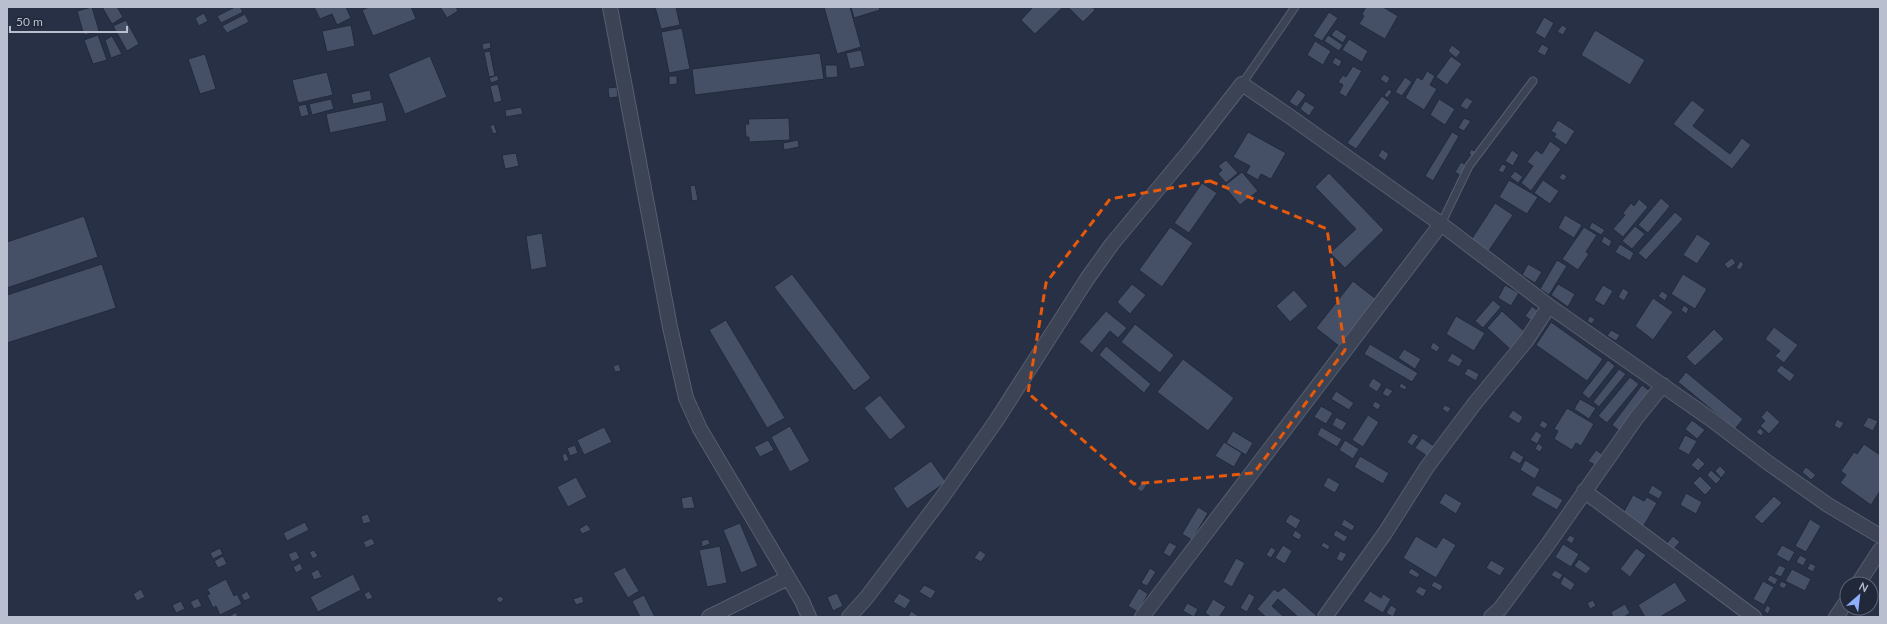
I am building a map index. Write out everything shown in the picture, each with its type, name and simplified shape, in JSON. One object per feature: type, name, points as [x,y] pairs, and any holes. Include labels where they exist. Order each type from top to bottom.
[{"type":"street","points":[[610,7],[670,327],[686,398],[700,429],[788,578],[809,617]]},
{"type":"street","points":[[849,617],[879,581],[996,421],[1087,279],[1112,244],[1192,148],[1242,84],[1441,224],[1549,306],[1663,385],[1828,505],[1880,536]]},
{"type":"street","points":[[1142,617],[1441,224]]},
{"type":"street","points":[[1325,617],[1385,533],[1427,467],[1475,403],[1526,341],[1549,306]]},
{"type":"street","points":[[1492,617],[1500,609],[1546,547],[1637,417],[1663,385]]},
{"type":"street","points":[[1584,491],[1754,617]]},
{"type":"street","points":[[1863,576],[1880,550]]},
{"type":"street","points":[[709,617],[788,578]]},
{"type":"lane","points":[[1242,84],[1295,7]]},
{"type":"lane","points":[[1441,224],[1469,166],[1533,80]]},
{"type":"highlighted area","points":[[1210,181],[1327,229],[1345,350],[1254,473],[1134,484],[1028,393],[1046,283],[1110,199]]},
{"type":"building","points":[[92,7],[99,31],[84,35],[77,11]]},
{"type":"building","points":[[102,7],[117,7],[123,17],[112,24]]},
{"type":"building","points":[[235,7],[240,7],[243,12],[221,23],[217,16]]},
{"type":"building","points":[[314,7],[346,7],[351,18],[337,25],[332,14],[320,19]]},
{"type":"building","points":[[369,7],[411,7],[416,19],[373,36],[362,10]]},
{"type":"building","points":[[440,7],[456,7],[458,11],[447,18]]},
{"type":"building","points":[[655,7],[676,7],[680,25],[661,29]]},
{"type":"building","points":[[824,7],[850,7],[861,47],[837,54]]},
{"type":"building","points":[[851,7],[879,7],[880,10],[854,18]]},
{"type":"building","points":[[1033,7],[1062,8],[1035,34],[1021,20]]},
{"type":"building","points":[[1068,7],[1093,7],[1095,10],[1083,22]]},
{"type":"building","points":[[1366,7],[1383,7],[1398,16],[1385,39],[1359,24],[1364,16],[1362,14]]},
{"type":"building","points":[[1329,12],[1338,18],[1322,41],[1313,36]]},
{"type":"building","points":[[204,13],[208,21],[199,26],[195,18]]},
{"type":"building","points":[[245,14],[249,22],[227,33],[222,26]]},
{"type":"building","points":[[1544,17],[1554,23],[1545,39],[1535,33]]},
{"type":"building","points":[[126,20],[139,44],[127,51],[113,26]]},
{"type":"building","points":[[351,25],[355,46],[327,52],[322,31]]},
{"type":"building","points":[[1562,25],[1567,28],[1563,35],[1557,32]]},
{"type":"building","points":[[682,28],[690,69],[669,73],[661,32]]},
{"type":"building","points":[[1336,29],[1347,36],[1343,43],[1331,35]]},
{"type":"building","points":[[1595,30],[1645,60],[1630,85],[1581,55]]},
{"type":"building","points":[[98,35],[107,60],[93,64],[84,40]]},
{"type":"building","points":[[1328,35],[1343,45],[1339,51],[1324,41]]},
{"type":"building","points":[[112,36],[122,54],[111,58],[105,40]]},
{"type":"building","points":[[1349,39],[1368,51],[1362,62],[1342,50]]},
{"type":"building","points":[[1315,41],[1331,51],[1323,65],[1307,55]]},
{"type":"building","points":[[490,42],[491,48],[483,50],[482,44]]},
{"type":"building","points":[[1542,44],[1549,48],[1545,56],[1537,52]]},
{"type":"building","points":[[1452,45],[1461,52],[1456,58],[1448,51]]},
{"type":"building","points":[[861,50],[865,66],[850,69],[846,53]]},
{"type":"building","points":[[490,51],[495,76],[489,77],[484,52]]},
{"type":"building","points":[[820,53],[824,79],[695,95],[692,69]]},
{"type":"building","points":[[205,54],[216,89],[200,94],[188,59]]},
{"type":"building","points":[[430,56],[447,97],[405,114],[388,74]]},
{"type":"building","points":[[1451,56],[1462,64],[1447,85],[1436,77]]},
{"type":"building","points":[[1335,57],[1342,61],[1339,67],[1332,63]]},
{"type":"building","points":[[825,65],[837,65],[838,77],[826,78]]},
{"type":"building","points":[[1353,66],[1362,71],[1346,97],[1339,93],[1343,85],[1338,82],[1343,75],[1346,77]]},
{"type":"building","points":[[1427,71],[1435,76],[1430,85],[1437,89],[1424,110],[1405,98],[1417,77],[1422,80]]},
{"type":"building","points":[[327,72],[333,95],[298,103],[292,80]]},
{"type":"building","points":[[1384,74],[1390,78],[1387,84],[1380,79]]},
{"type":"building","points":[[497,75],[499,80],[491,83],[489,78]]},
{"type":"building","points":[[669,76],[677,76],[677,84],[669,85]]},
{"type":"building","points":[[1405,77],[1412,82],[1402,96],[1395,92]]},
{"type":"building","points":[[498,84],[502,101],[494,103],[490,86]]},
{"type":"building","points":[[617,87],[618,97],[609,98],[608,88]]},
{"type":"building","points":[[1298,89],[1306,95],[1297,107],[1289,102]]},
{"type":"building","points":[[1389,89],[1392,92],[1387,98],[1384,95]]},
{"type":"building","points":[[370,90],[372,100],[353,104],[351,94]]},
{"type":"building","points":[[1382,96],[1390,102],[1356,149],[1347,143]]},
{"type":"building","points":[[1466,97],[1473,101],[1467,110],[1460,106]]},
{"type":"building","points":[[331,99],[334,109],[312,115],[309,104]]},
{"type":"building","points":[[1439,99],[1455,109],[1445,125],[1430,115]]},
{"type":"building","points":[[1692,100],[1705,110],[1693,126],[1730,154],[1742,138],[1751,145],[1732,169],[1673,124]]},
{"type":"building","points":[[1305,101],[1315,107],[1309,116],[1300,109]]},
{"type":"building","points":[[383,102],[387,121],[330,133],[326,114]]},
{"type":"building","points":[[306,104],[309,115],[301,117],[298,106]]},
{"type":"building","points":[[521,107],[523,114],[506,117],[505,110]]},
{"type":"building","points":[[789,118],[790,140],[749,142],[749,137],[746,137],[745,124],[749,124],[748,119]]},
{"type":"building","points":[[1464,118],[1471,121],[1464,131],[1458,128]]},
{"type":"building","points":[[1558,120],[1575,131],[1566,145],[1554,137],[1556,134],[1551,131]]},
{"type":"building","points":[[494,124],[497,133],[493,134],[490,126]]},
{"type":"building","points":[[1248,132],[1286,153],[1271,179],[1261,174],[1258,180],[1246,173],[1250,166],[1233,157]]},
{"type":"building","points":[[1452,132],[1459,136],[1433,181],[1425,176]]},
{"type":"building","points":[[798,140],[799,147],[784,150],[783,143]]},
{"type":"building","points":[[1550,141],[1561,149],[1531,191],[1521,183],[1533,166],[1527,162],[1536,150],[1542,154]]},
{"type":"building","points":[[1382,149],[1389,154],[1385,161],[1378,156]]},
{"type":"building","points":[[1471,149],[1476,152],[1474,157],[1469,154]]},
{"type":"building","points":[[1512,150],[1519,155],[1513,166],[1505,161]]},
{"type":"building","points":[[516,153],[519,166],[505,169],[502,155]]},
{"type":"building","points":[[1226,160],[1238,173],[1226,183],[1218,174],[1222,170],[1218,166]]},
{"type":"building","points":[[1461,162],[1467,166],[1461,176],[1455,172]]},
{"type":"building","points":[[1502,164],[1507,166],[1503,173],[1498,171]]},
{"type":"building","points":[[1515,171],[1523,177],[1518,183],[1510,177]]},
{"type":"building","points":[[1242,172],[1258,191],[1240,205],[1224,186]]},
{"type":"building","points":[[1329,173],[1384,230],[1345,268],[1330,253],[1356,229],[1315,187]]},
{"type":"building","points":[[1562,173],[1567,176],[1564,181],[1559,178]]},
{"type":"building","points":[[1509,180],[1538,197],[1527,214],[1499,197]]},
{"type":"building","points":[[1543,180],[1559,191],[1550,204],[1534,193]]},
{"type":"building","points":[[1202,183],[1217,193],[1189,233],[1174,223]]},
{"type":"building","points":[[695,185],[698,200],[692,201],[690,186]]},
{"type":"building","points":[[1661,198],[1670,206],[1648,233],[1638,225]]},
{"type":"building","points":[[1639,199],[1648,207],[1623,237],[1613,229],[1625,215],[1623,213],[1631,203],[1634,206]]},
{"type":"building","points":[[1495,203],[1513,215],[1488,252],[1471,240]]},
{"type":"building","points":[[1675,212],[1683,219],[1646,260],[1638,253]]},
{"type":"building","points":[[1565,215],[1582,225],[1574,238],[1558,228]]},
{"type":"building","points":[[84,216],[98,257],[7,288],[7,242]]},
{"type":"building","points":[[1592,222],[1605,230],[1601,235],[1589,228]]},
{"type":"building","points":[[1635,226],[1645,234],[1632,249],[1622,241]]},
{"type":"building","points":[[1170,227],[1193,243],[1162,287],[1139,270]]},
{"type":"building","points":[[1584,227],[1597,235],[1586,252],[1589,254],[1578,270],[1562,259]]},
{"type":"building","points":[[542,233],[547,267],[531,270],[526,236]]},
{"type":"building","points":[[1697,234],[1711,243],[1697,264],[1683,255]]},
{"type":"building","points":[[1604,236],[1612,241],[1609,247],[1601,242]]},
{"type":"building","points":[[1620,244],[1634,253],[1630,261],[1615,252]]},
{"type":"building","points":[[1732,258],[1736,263],[1728,269],[1724,264]]},
{"type":"building","points":[[1557,260],[1567,266],[1549,295],[1540,289]]},
{"type":"building","points":[[1740,261],[1744,264],[1740,270],[1736,268]]},
{"type":"building","points":[[102,264],[116,308],[7,343],[7,295]]},
{"type":"building","points":[[1528,264],[1542,272],[1535,283],[1522,275]]},
{"type":"building","points":[[792,274],[871,378],[854,391],[774,287]]},
{"type":"building","points":[[1683,274],[1707,289],[1695,309],[1671,294]]},
{"type":"building","points":[[1353,281],[1376,299],[1339,346],[1316,328]]},
{"type":"building","points":[[1132,284],[1146,295],[1130,314],[1117,302]]},
{"type":"building","points":[[1558,284],[1575,294],[1568,307],[1551,295]]},
{"type":"building","points":[[1505,285],[1519,293],[1511,306],[1498,298]]},
{"type":"building","points":[[1603,285],[1613,291],[1604,306],[1594,300]]},
{"type":"building","points":[[1623,288],[1629,292],[1624,301],[1618,297]]},
{"type":"building","points":[[1294,290],[1308,306],[1290,322],[1276,306]]},
{"type":"building","points":[[1662,291],[1668,295],[1665,301],[1658,296]]},
{"type":"building","points":[[1653,298],[1673,312],[1653,340],[1635,326]]},
{"type":"building","points":[[1493,300],[1501,307],[1483,328],[1475,321]]},
{"type":"building","points":[[1684,305],[1689,309],[1686,314],[1681,310]]},
{"type":"building","points":[[1532,306],[1539,312],[1532,321],[1525,316]]},
{"type":"building","points":[[1106,311],[1127,328],[1118,338],[1110,331],[1092,353],[1079,342]]},
{"type":"building","points":[[1502,311],[1525,332],[1510,349],[1487,328]]},
{"type":"building","points":[[1456,316],[1485,333],[1474,351],[1446,334]]},
{"type":"building","points":[[1590,316],[1595,319],[1592,324],[1587,321]]},
{"type":"building","points":[[726,320],[785,418],[767,428],[709,330]]},
{"type":"building","points":[[1551,322],[1603,359],[1587,381],[1536,345]]},
{"type":"building","points":[[1135,324],[1174,355],[1160,373],[1121,342]]},
{"type":"building","points":[[1774,327],[1798,345],[1784,363],[1775,356],[1780,351],[1765,339]]},
{"type":"building","points":[[1714,329],[1724,339],[1695,366],[1686,357]]},
{"type":"building","points":[[1611,330],[1620,335],[1616,341],[1607,336]]},
{"type":"building","points":[[1433,342],[1440,347],[1437,352],[1430,348]]},
{"type":"building","points":[[1370,344],[1418,373],[1412,382],[1364,354]]},
{"type":"building","points":[[1106,346],[1151,384],[1144,393],[1099,355]]},
{"type":"building","points":[[1404,349],[1421,359],[1415,369],[1398,358]]},
{"type":"building","points":[[1452,353],[1463,360],[1459,367],[1447,361]]},
{"type":"building","points":[[1183,359],[1234,398],[1208,431],[1157,392]]},
{"type":"building","points":[[1608,360],[1615,366],[1589,399],[1582,393]]},
{"type":"building","points":[[619,364],[621,371],[615,372],[613,366]]},
{"type":"building","points":[[1781,365],[1795,375],[1790,382],[1776,371]]},
{"type":"building","points":[[1468,368],[1479,374],[1476,381],[1464,374]]},
{"type":"building","points":[[1619,369],[1626,374],[1599,407],[1593,402]]},
{"type":"building","points":[[1686,372],[1743,419],[1735,429],[1678,382]]},
{"type":"building","points":[[1630,377],[1639,384],[1607,423],[1598,416]]},
{"type":"building","points":[[1373,378],[1382,384],[1377,392],[1368,386]]},
{"type":"building","points":[[1401,383],[1407,387],[1405,390],[1399,387]]},
{"type":"building","points":[[1642,385],[1651,392],[1621,432],[1612,425]]},
{"type":"building","points":[[1386,387],[1393,391],[1388,397],[1382,394]]},
{"type":"building","points":[[1336,391],[1354,403],[1349,410],[1331,399]]},
{"type":"building","points":[[880,395],[906,427],[890,440],[864,408]]},
{"type":"building","points":[[1580,399],[1596,408],[1589,419],[1574,409]]},
{"type":"building","points":[[1375,401],[1381,405],[1378,410],[1372,406]]},
{"type":"building","points":[[1445,405],[1451,408],[1448,413],[1442,409]]},
{"type":"building","points":[[1321,406],[1333,413],[1326,424],[1314,417]]},
{"type":"building","points":[[1567,408],[1594,424],[1581,446],[1576,443],[1572,450],[1554,439],[1558,431],[1554,429]]},
{"type":"building","points":[[1513,410],[1523,417],[1519,424],[1508,417]]},
{"type":"building","points":[[1767,410],[1780,422],[1769,434],[1760,426],[1765,421],[1761,417]]},
{"type":"building","points":[[1368,415],[1379,422],[1363,447],[1352,440]]},
{"type":"building","points":[[1336,417],[1347,423],[1342,431],[1332,425]]},
{"type":"building","points":[[1868,417],[1878,421],[1873,431],[1863,426]]},
{"type":"building","points":[[1837,419],[1844,423],[1840,429],[1834,426]]},
{"type":"building","points":[[1542,420],[1548,424],[1545,429],[1539,426]]},
{"type":"building","points":[[1692,420],[1705,430],[1697,439],[1685,429]]},
{"type":"building","points":[[790,426],[810,461],[790,472],[771,437]]},
{"type":"building","points":[[604,427],[612,442],[584,455],[577,440]]},
{"type":"building","points":[[1321,427],[1342,439],[1337,447],[1317,435]]},
{"type":"building","points":[[1760,428],[1764,432],[1761,436],[1756,432]]},
{"type":"building","points":[[1233,431],[1253,443],[1246,455],[1226,443]]},
{"type":"building","points":[[1536,431],[1542,435],[1537,444],[1530,440]]},
{"type":"building","points":[[1413,433],[1419,436],[1412,446],[1407,442]]},
{"type":"building","points":[[1685,435],[1697,441],[1689,455],[1678,449]]},
{"type":"building","points":[[1422,438],[1434,446],[1427,456],[1415,448]]},
{"type":"building","points":[[768,440],[774,450],[760,457],[754,447]]},
{"type":"building","points":[[1345,440],[1359,449],[1353,459],[1339,450]]},
{"type":"building","points":[[1224,442],[1242,453],[1234,467],[1215,456]]},
{"type":"building","points":[[1538,443],[1543,447],[1540,452],[1535,449]]},
{"type":"building","points":[[1864,444],[1880,455],[1880,491],[1871,505],[1840,483],[1846,475],[1841,471],[1854,452],[1857,454]]},
{"type":"building","points":[[575,445],[578,453],[570,456],[567,448]]},
{"type":"building","points":[[1513,450],[1524,457],[1520,464],[1509,458]]},
{"type":"building","points":[[1596,450],[1603,455],[1595,465],[1588,461]]},
{"type":"building","points":[[566,453],[569,460],[564,462],[562,455]]},
{"type":"building","points":[[1360,456],[1389,473],[1383,484],[1354,467]]},
{"type":"building","points":[[1698,457],[1705,464],[1698,471],[1691,465]]},
{"type":"building","points":[[1525,460],[1540,469],[1535,479],[1520,470]]},
{"type":"building","points":[[931,461],[946,482],[907,509],[893,488]]},
{"type":"building","points":[[1720,466],[1726,472],[1721,478],[1715,471]]},
{"type":"building","points":[[1806,467],[1816,475],[1811,480],[1802,472]]},
{"type":"building","points":[[1711,470],[1721,479],[1716,484],[1707,475]]},
{"type":"building","points":[[1700,476],[1712,488],[1705,495],[1693,483]]},
{"type":"building","points":[[576,477],[587,497],[568,507],[557,487]]},
{"type":"building","points":[[1328,477],[1340,484],[1335,493],[1323,486]]},
{"type":"building","points":[[1143,480],[1148,483],[1142,492],[1137,489]]},
{"type":"building","points":[[1537,485],[1563,500],[1557,510],[1531,495]]},
{"type":"building","points":[[1652,485],[1663,492],[1659,499],[1648,493]]},
{"type":"building","points":[[1445,493],[1462,503],[1456,514],[1439,503]]},
{"type":"building","points":[[1686,493],[1702,502],[1696,514],[1680,505]]},
{"type":"building","points":[[1633,495],[1644,501],[1647,497],[1657,503],[1643,527],[1622,515]]},
{"type":"building","points":[[692,496],[695,508],[683,509],[681,498]]},
{"type":"building","points":[[1774,496],[1782,503],[1762,524],[1754,517]]},
{"type":"building","points":[[1198,507],[1208,513],[1192,540],[1182,534]]},
{"type":"building","points":[[368,514],[371,522],[363,524],[361,516]]},
{"type":"building","points":[[1290,514],[1301,520],[1296,529],[1285,522]]},
{"type":"building","points":[[1344,519],[1355,526],[1352,531],[1341,525]]},
{"type":"building","points":[[1810,519],[1821,526],[1806,552],[1795,546]]},
{"type":"building","points":[[305,522],[309,530],[287,541],[283,533]]},
{"type":"building","points":[[740,523],[758,566],[741,573],[723,530]]},
{"type":"building","points":[[587,524],[591,530],[582,534],[579,529]]},
{"type":"building","points":[[1295,530],[1302,535],[1299,540],[1292,536]]},
{"type":"building","points":[[1336,530],[1348,537],[1344,542],[1333,535]]},
{"type":"building","points":[[1570,535],[1575,538],[1572,544],[1566,540]]},
{"type":"building","points":[[1416,536],[1436,548],[1443,537],[1456,545],[1436,578],[1403,558]]},
{"type":"building","points":[[1673,536],[1680,542],[1673,550],[1666,544]]},
{"type":"building","points":[[372,538],[375,544],[366,548],[363,542]]},
{"type":"building","points":[[708,539],[710,544],[702,547],[701,541]]},
{"type":"building","points":[[1169,542],[1177,546],[1170,557],[1163,553]]},
{"type":"building","points":[[1323,542],[1330,546],[1328,550],[1321,546]]},
{"type":"building","points":[[1563,544],[1579,554],[1571,567],[1555,557]]},
{"type":"building","points":[[1283,545],[1292,551],[1285,564],[1275,558]]},
{"type":"building","points":[[1782,545],[1795,552],[1789,562],[1776,555]]},
{"type":"building","points":[[720,546],[727,583],[707,587],[699,550]]},
{"type":"building","points":[[1271,547],[1276,550],[1271,558],[1266,555]]},
{"type":"building","points":[[220,548],[223,554],[213,559],[210,553]]},
{"type":"building","points":[[1636,548],[1646,555],[1630,577],[1620,569]]},
{"type":"building","points":[[314,550],[318,556],[313,559],[309,552]]},
{"type":"building","points":[[980,550],[986,555],[981,562],[974,558]]},
{"type":"building","points":[[296,551],[300,558],[292,562],[288,554]]},
{"type":"building","points":[[1340,551],[1347,554],[1342,562],[1336,559]]},
{"type":"building","points":[[1800,555],[1807,559],[1803,566],[1796,562]]},
{"type":"building","points":[[223,556],[227,564],[218,568],[214,561]]},
{"type":"building","points":[[1236,558],[1245,563],[1232,587],[1223,582]]},
{"type":"building","points":[[1579,559],[1591,568],[1586,574],[1574,566]]},
{"type":"building","points":[[1491,560],[1505,568],[1500,576],[1486,568]]},
{"type":"building","points":[[300,563],[303,569],[296,573],[293,567]]},
{"type":"building","points":[[1810,563],[1816,566],[1813,572],[1807,569]]},
{"type":"building","points":[[1779,565],[1786,568],[1781,577],[1774,574]]},
{"type":"building","points":[[625,567],[639,591],[628,598],[613,573]]},
{"type":"building","points":[[1150,568],[1156,572],[1147,586],[1141,583]]},
{"type":"building","points":[[1411,568],[1420,574],[1417,578],[1408,573]]},
{"type":"building","points":[[318,569],[322,577],[314,580],[311,573]]},
{"type":"building","points":[[1792,569],[1811,579],[1805,591],[1785,581]]},
{"type":"building","points":[[1555,570],[1563,575],[1559,580],[1551,575]]},
{"type":"building","points":[[353,574],[361,590],[318,612],[310,597]]},
{"type":"building","points":[[1770,575],[1778,579],[1775,585],[1767,580]]},
{"type":"building","points":[[1564,576],[1575,584],[1571,591],[1560,584]]},
{"type":"building","points":[[226,579],[234,596],[237,594],[242,604],[220,615],[216,606],[213,608],[207,595],[210,594],[207,589]]},
{"type":"building","points":[[1434,581],[1443,586],[1440,591],[1431,586]]},
{"type":"building","points":[[1763,581],[1774,587],[1764,605],[1753,599]]},
{"type":"building","points":[[1781,581],[1787,584],[1784,589],[1779,586]]},
{"type":"building","points":[[1675,582],[1687,601],[1660,617],[1645,617],[1638,605]]},
{"type":"building","points":[[924,585],[936,591],[931,599],[919,592]]},
{"type":"building","points":[[1419,586],[1427,590],[1423,597],[1415,592]]},
{"type":"building","points":[[1284,587],[1318,617],[1298,617],[1278,599],[1272,606],[1284,617],[1266,617],[1257,609],[1274,589],[1278,592]]},
{"type":"building","points":[[1139,588],[1148,594],[1138,612],[1128,606]]},
{"type":"building","points":[[141,589],[145,597],[137,601],[133,594]]},
{"type":"building","points":[[247,591],[251,598],[244,601],[241,595]]},
{"type":"building","points":[[369,591],[373,598],[367,600],[364,594]]},
{"type":"building","points":[[1370,591],[1381,598],[1383,594],[1391,599],[1383,613],[1363,601]]},
{"type":"building","points":[[837,593],[843,606],[833,611],[827,597]]},
{"type":"building","points":[[899,593],[911,600],[905,609],[893,602]]},
{"type":"building","points":[[1249,593],[1255,597],[1247,612],[1240,608]]},
{"type":"building","points":[[644,595],[655,617],[640,617],[632,601]]},
{"type":"building","points":[[501,596],[504,600],[499,603],[496,598]]},
{"type":"building","points":[[582,596],[584,602],[576,605],[573,599]]},
{"type":"building","points":[[198,598],[202,606],[194,609],[190,602]]},
{"type":"building","points":[[1213,599],[1226,607],[1219,617],[1211,617],[1205,613]]},
{"type":"building","points":[[1593,600],[1596,606],[1590,609],[1587,603]]},
{"type":"building","points":[[181,601],[185,609],[176,613],[172,605]]},
{"type":"building","points":[[1187,603],[1198,609],[1194,617],[1183,611]]},
{"type":"building","points":[[1625,604],[1630,613],[1624,617],[1613,617],[1611,612]]},
{"type":"building","points":[[1391,605],[1397,609],[1393,617],[1386,613]]},
{"type":"building","points":[[1767,605],[1771,608],[1768,614],[1764,611]]},
{"type":"building","points":[[911,611],[920,617],[908,617]]},
{"type":"building","points":[[236,612],[238,617],[228,617]]}]
